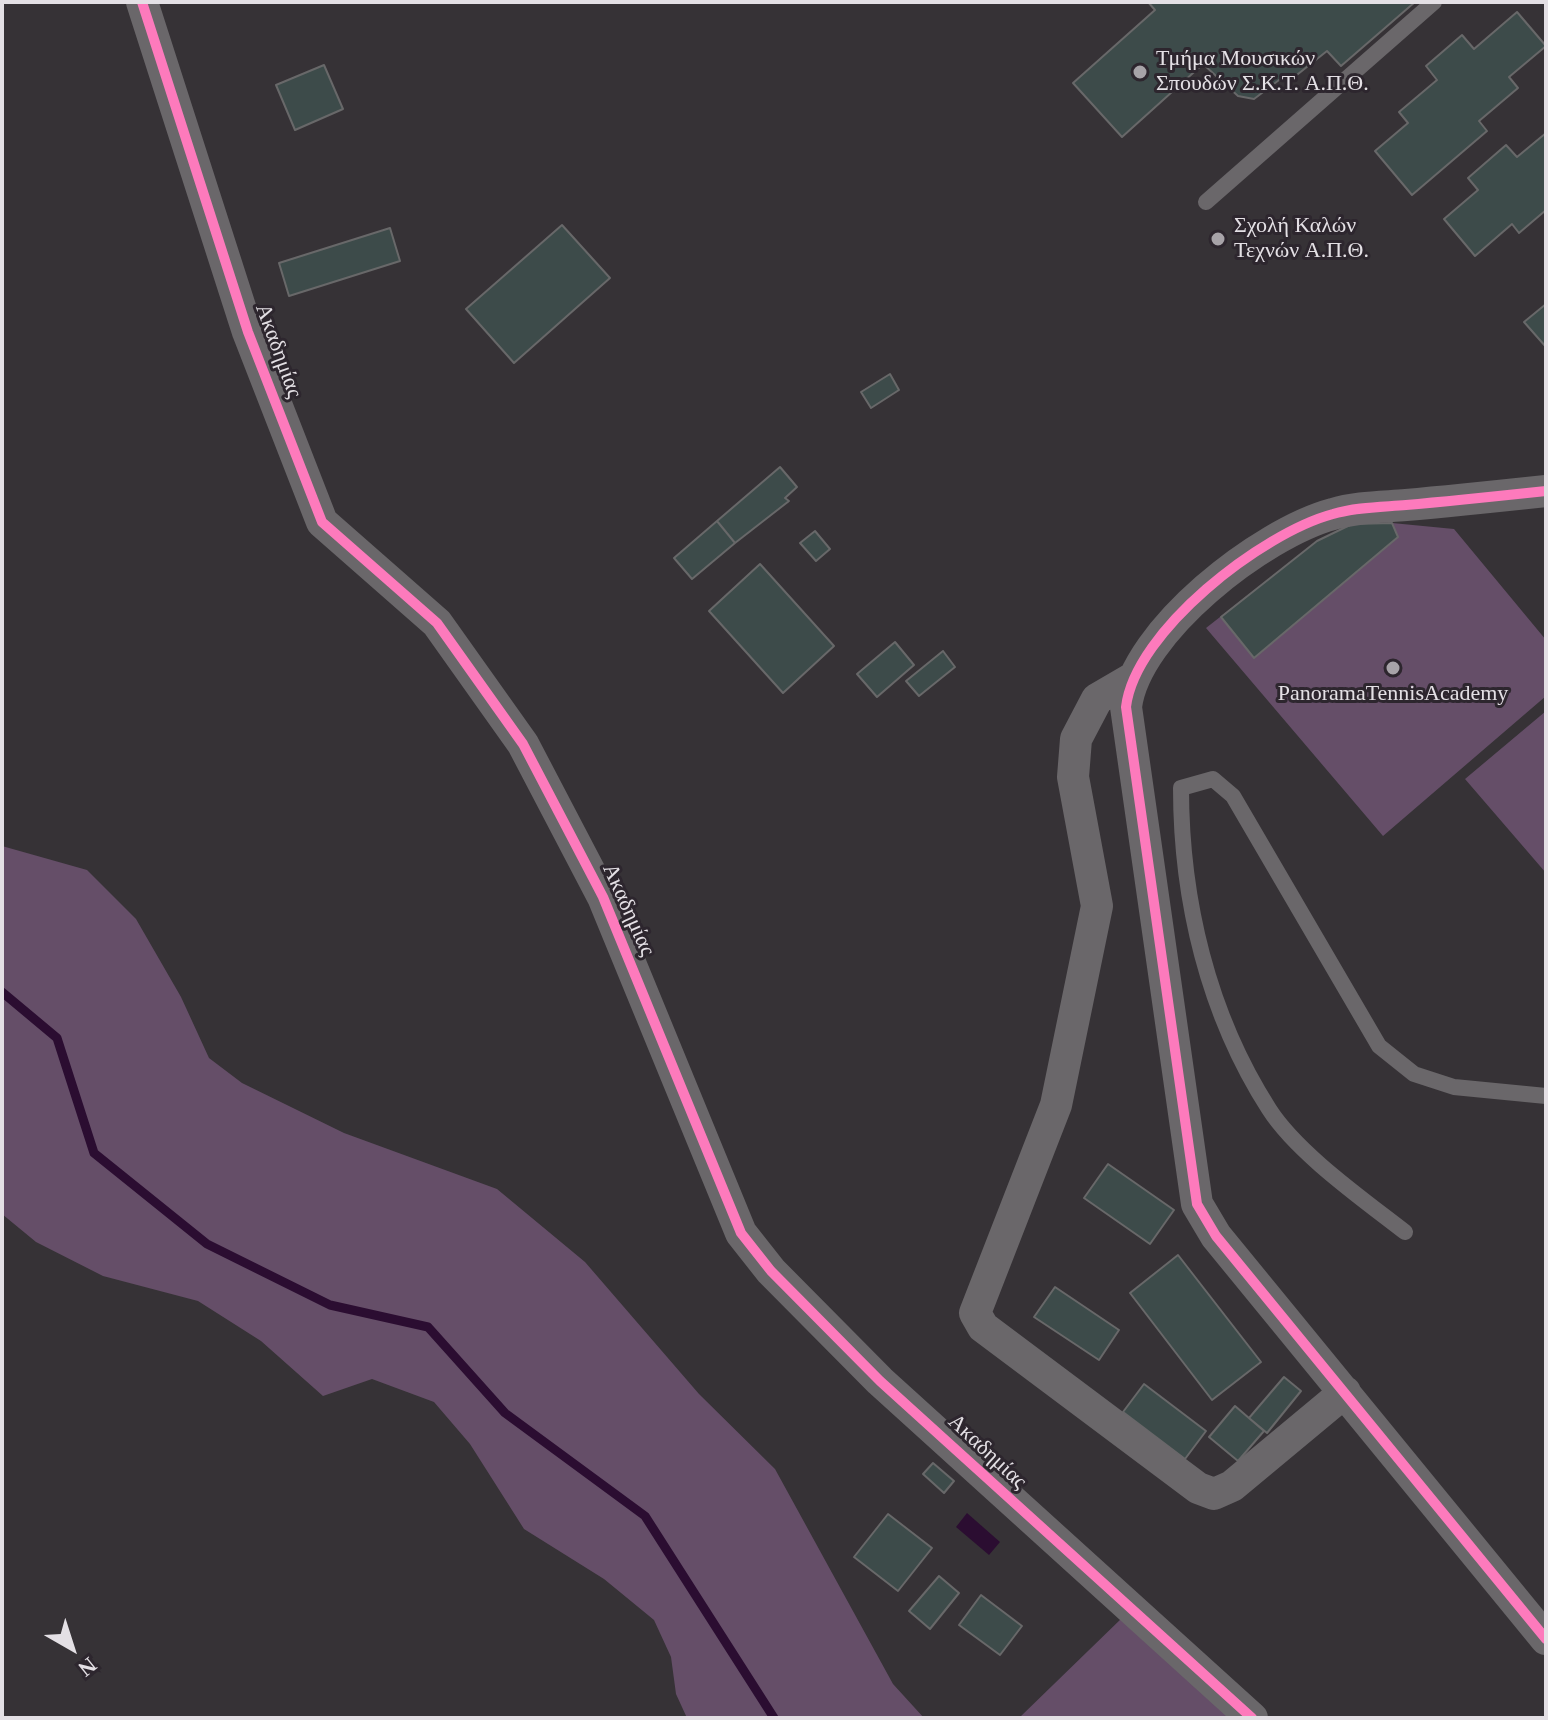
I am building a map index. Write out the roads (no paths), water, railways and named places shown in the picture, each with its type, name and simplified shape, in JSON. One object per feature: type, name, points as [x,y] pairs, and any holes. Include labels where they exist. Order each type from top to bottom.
[{"type":"street","name":"Ακαδημίας","points":[[142,2],[248,332],[322,522],[437,623],[523,744],[603,897],[741,1233],[771,1271],[880,1381],[1252,1718]]},
{"type":"street","points":[[1546,491],[1348,511],[1315,520],[1237,566],[1192,602],[1157,637],[1133,678],[1126,707],[1197,1204],[1216,1236],[1546,1639]]},
{"type":"street","points":[[1133,678],[1097,699],[1076,739],[1073,777],[1097,906],[1056,1105],[975,1313],[983,1327],[1198,1488],[1214,1494],[1232,1486],[1345,1392]]},
{"type":"lane","points":[[1206,202],[1434,2]]},
{"type":"lane","points":[[1405,1232],[1325,1169],[1270,1111],[1228,1028],[1196,941],[1181,832],[1181,788],[1213,779],[1233,796],[1379,1046],[1414,1074],[1454,1087],[1546,1096]]},
{"type":"waterway","points":[[2,992],[57,1038],[94,1153],[207,1244],[330,1305],[428,1327],[505,1413],[645,1516],[774,1718]]},
{"type":"place","name":"Τμήμα Μουσικών Σπουδών Σ.Κ.Τ. Α.Π.Θ.","points":[[1140,72]]},
{"type":"place","name":"Σχολή Καλών Τεχνών Α.Π.Θ.","points":[[1218,239]]},
{"type":"place","name":"PanoramaTennisAcademy","points":[[1393,668]]}]
